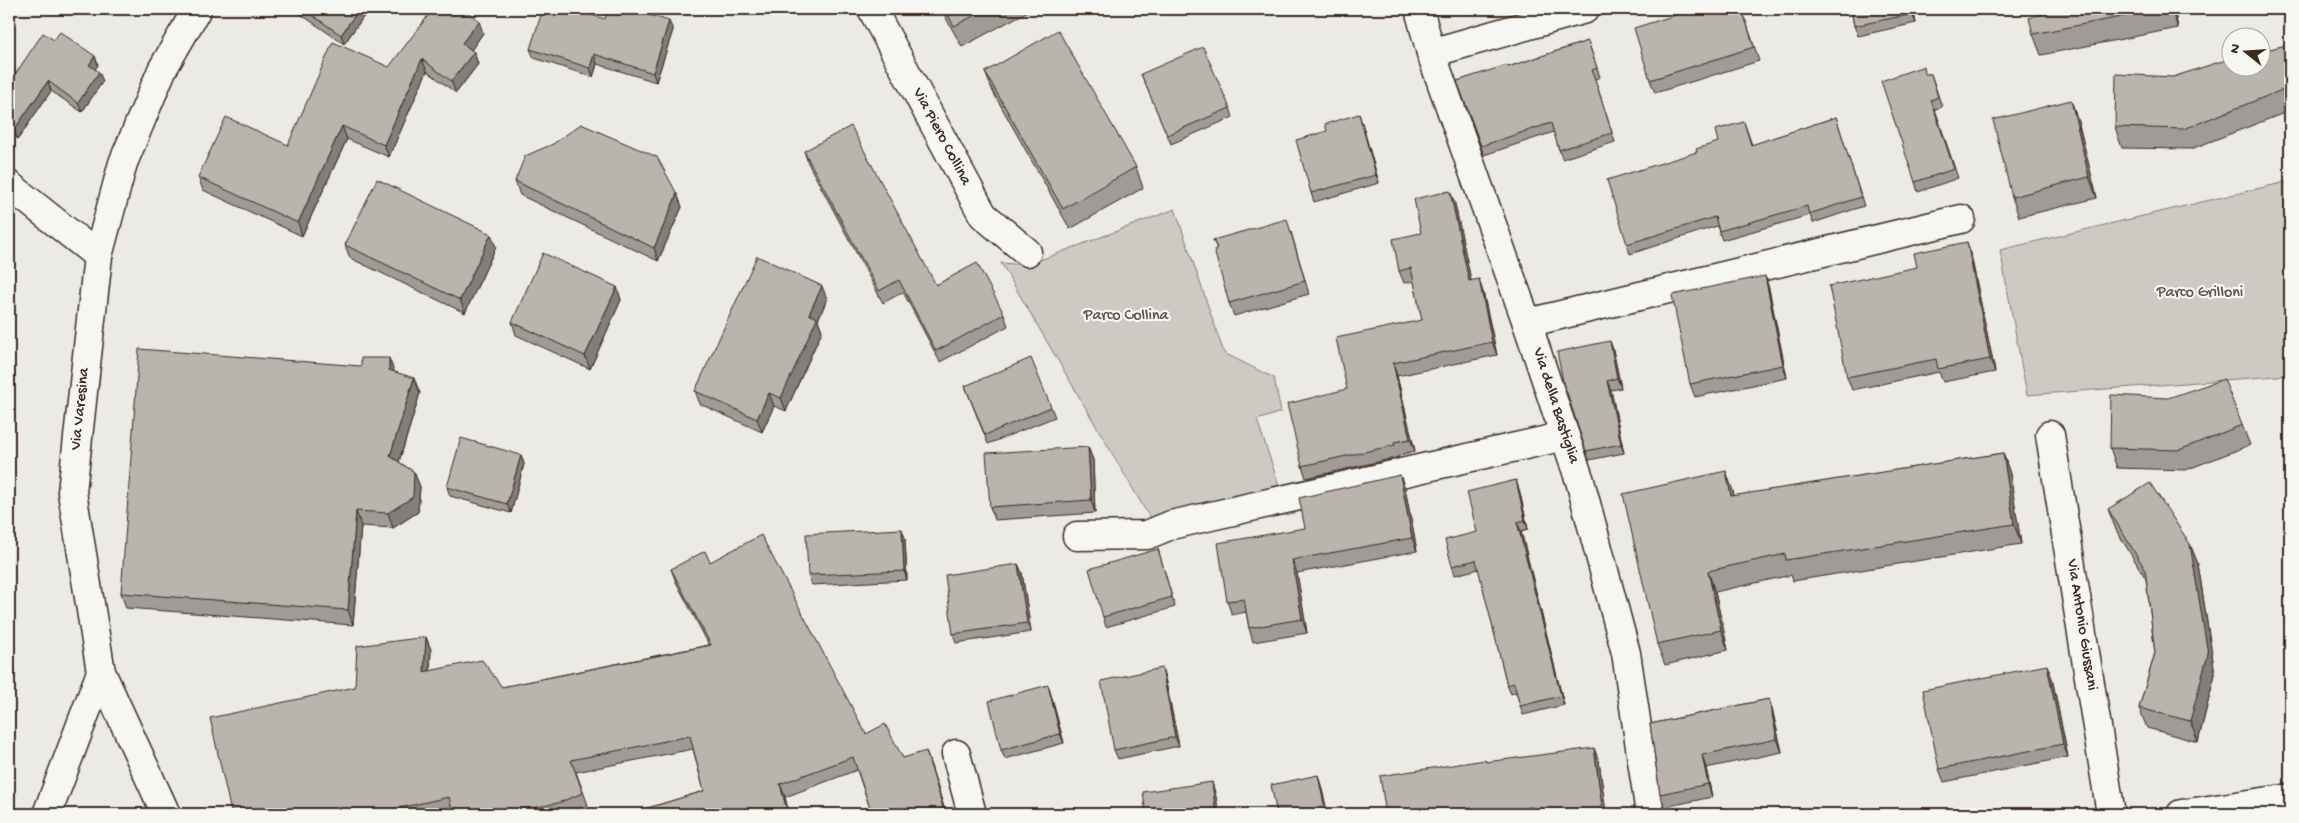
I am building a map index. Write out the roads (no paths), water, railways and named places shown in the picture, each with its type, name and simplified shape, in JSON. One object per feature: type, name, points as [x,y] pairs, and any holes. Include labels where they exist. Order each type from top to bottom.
[{"type":"street","name":"Via Varesina","points":[[166,814],[100,672],[72,492],[98,256],[123,163],[162,70],[198,9]]},
{"type":"street","name":"Via Piero Collina","points":[[872,9],[982,215],[1027,252]]},
{"type":"street","name":"Via della Bastiglia","points":[[1419,9],[1431,53],[1527,322],[1580,481],[1626,653],[1650,814]]},
{"type":"street","points":[[1431,53],[1585,9]]},
{"type":"street","points":[[9,185],[98,256]]},
{"type":"street","points":[[1527,322],[1961,219]]},
{"type":"street","name":"Via Antonio Giussani","points":[[2050,435],[2111,814]]},
{"type":"street","points":[[1077,536],[1147,535],[1171,525],[1565,436]]},
{"type":"street","points":[[48,814],[100,672]]},
{"type":"street","points":[[956,754],[972,814]]},
{"type":"street","points":[[2181,814],[2290,798]]},
{"type":"park label","name":"Parco Grilloni","points":[[2200,293]]},
{"type":"park label","name":"Parco Collina","points":[[1126,316]]}]
